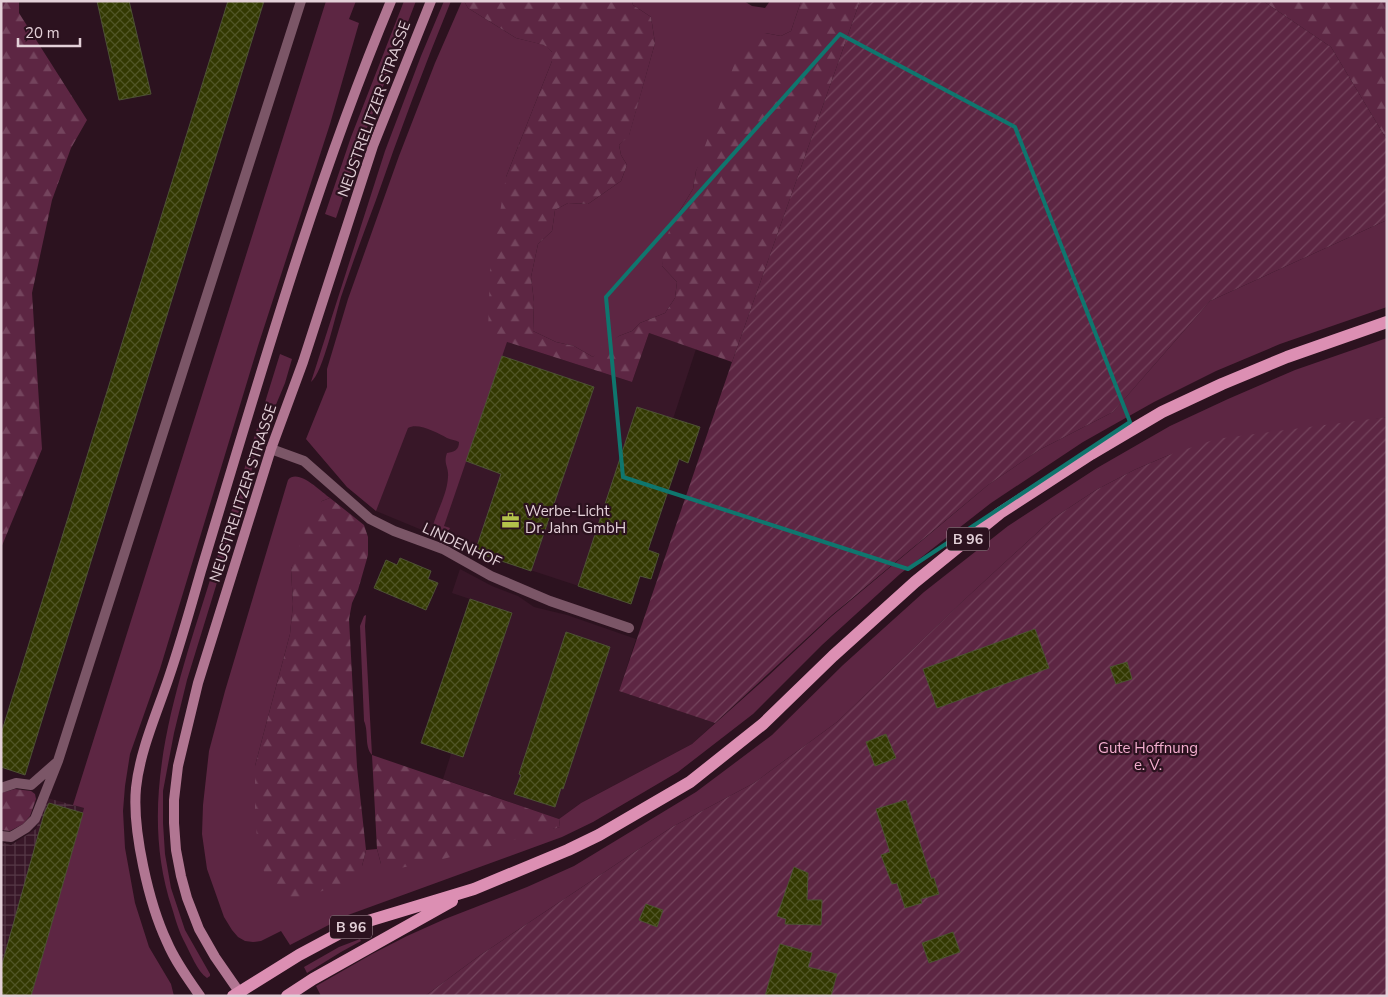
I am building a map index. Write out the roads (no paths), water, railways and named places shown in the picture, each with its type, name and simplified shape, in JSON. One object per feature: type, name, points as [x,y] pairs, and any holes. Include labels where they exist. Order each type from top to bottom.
[{"type":"main road","name":"NEUSTRELITZER STRASSE","points":[[200,996],[167,942],[151,899],[140,846],[136,812],[136,788],[142,757],[170,674],[270,341],[340,133],[391,1]]},
{"type":"main road","name":"NEUSTRELITZER STRASSE","points":[[238,994],[214,958],[199,929],[180,876],[174,823],[174,800],[178,766],[198,683],[271,449],[303,362],[373,146],[431,1]]},
{"type":"main road","name":"B 96","points":[[238,994],[298,954],[355,925],[474,889],[576,846],[599,835],[690,782],[763,724],[833,656],[923,576],[1000,513],[1090,454],[1162,412],[1287,357],[1387,322]]},
{"type":"main road","name":"B 96","points":[[287,996],[313,979],[474,889]]},
{"type":"street","points":[[1,836],[11,838],[35,819],[58,760],[300,1]]},
{"type":"street","name":"LINDENHOF","points":[[271,449],[304,461],[370,519],[394,531],[443,549],[492,576],[550,601],[629,628]]},
{"type":"street","points":[[1,788],[16,783],[31,785],[58,760]]},
{"type":"place","name":"Werbe-Licht Dr. Jahn GmbH","points":[[511,520]]},
{"type":"park label","name":"Gute Hoffnung e. V.","points":[[1148,756]]}]
